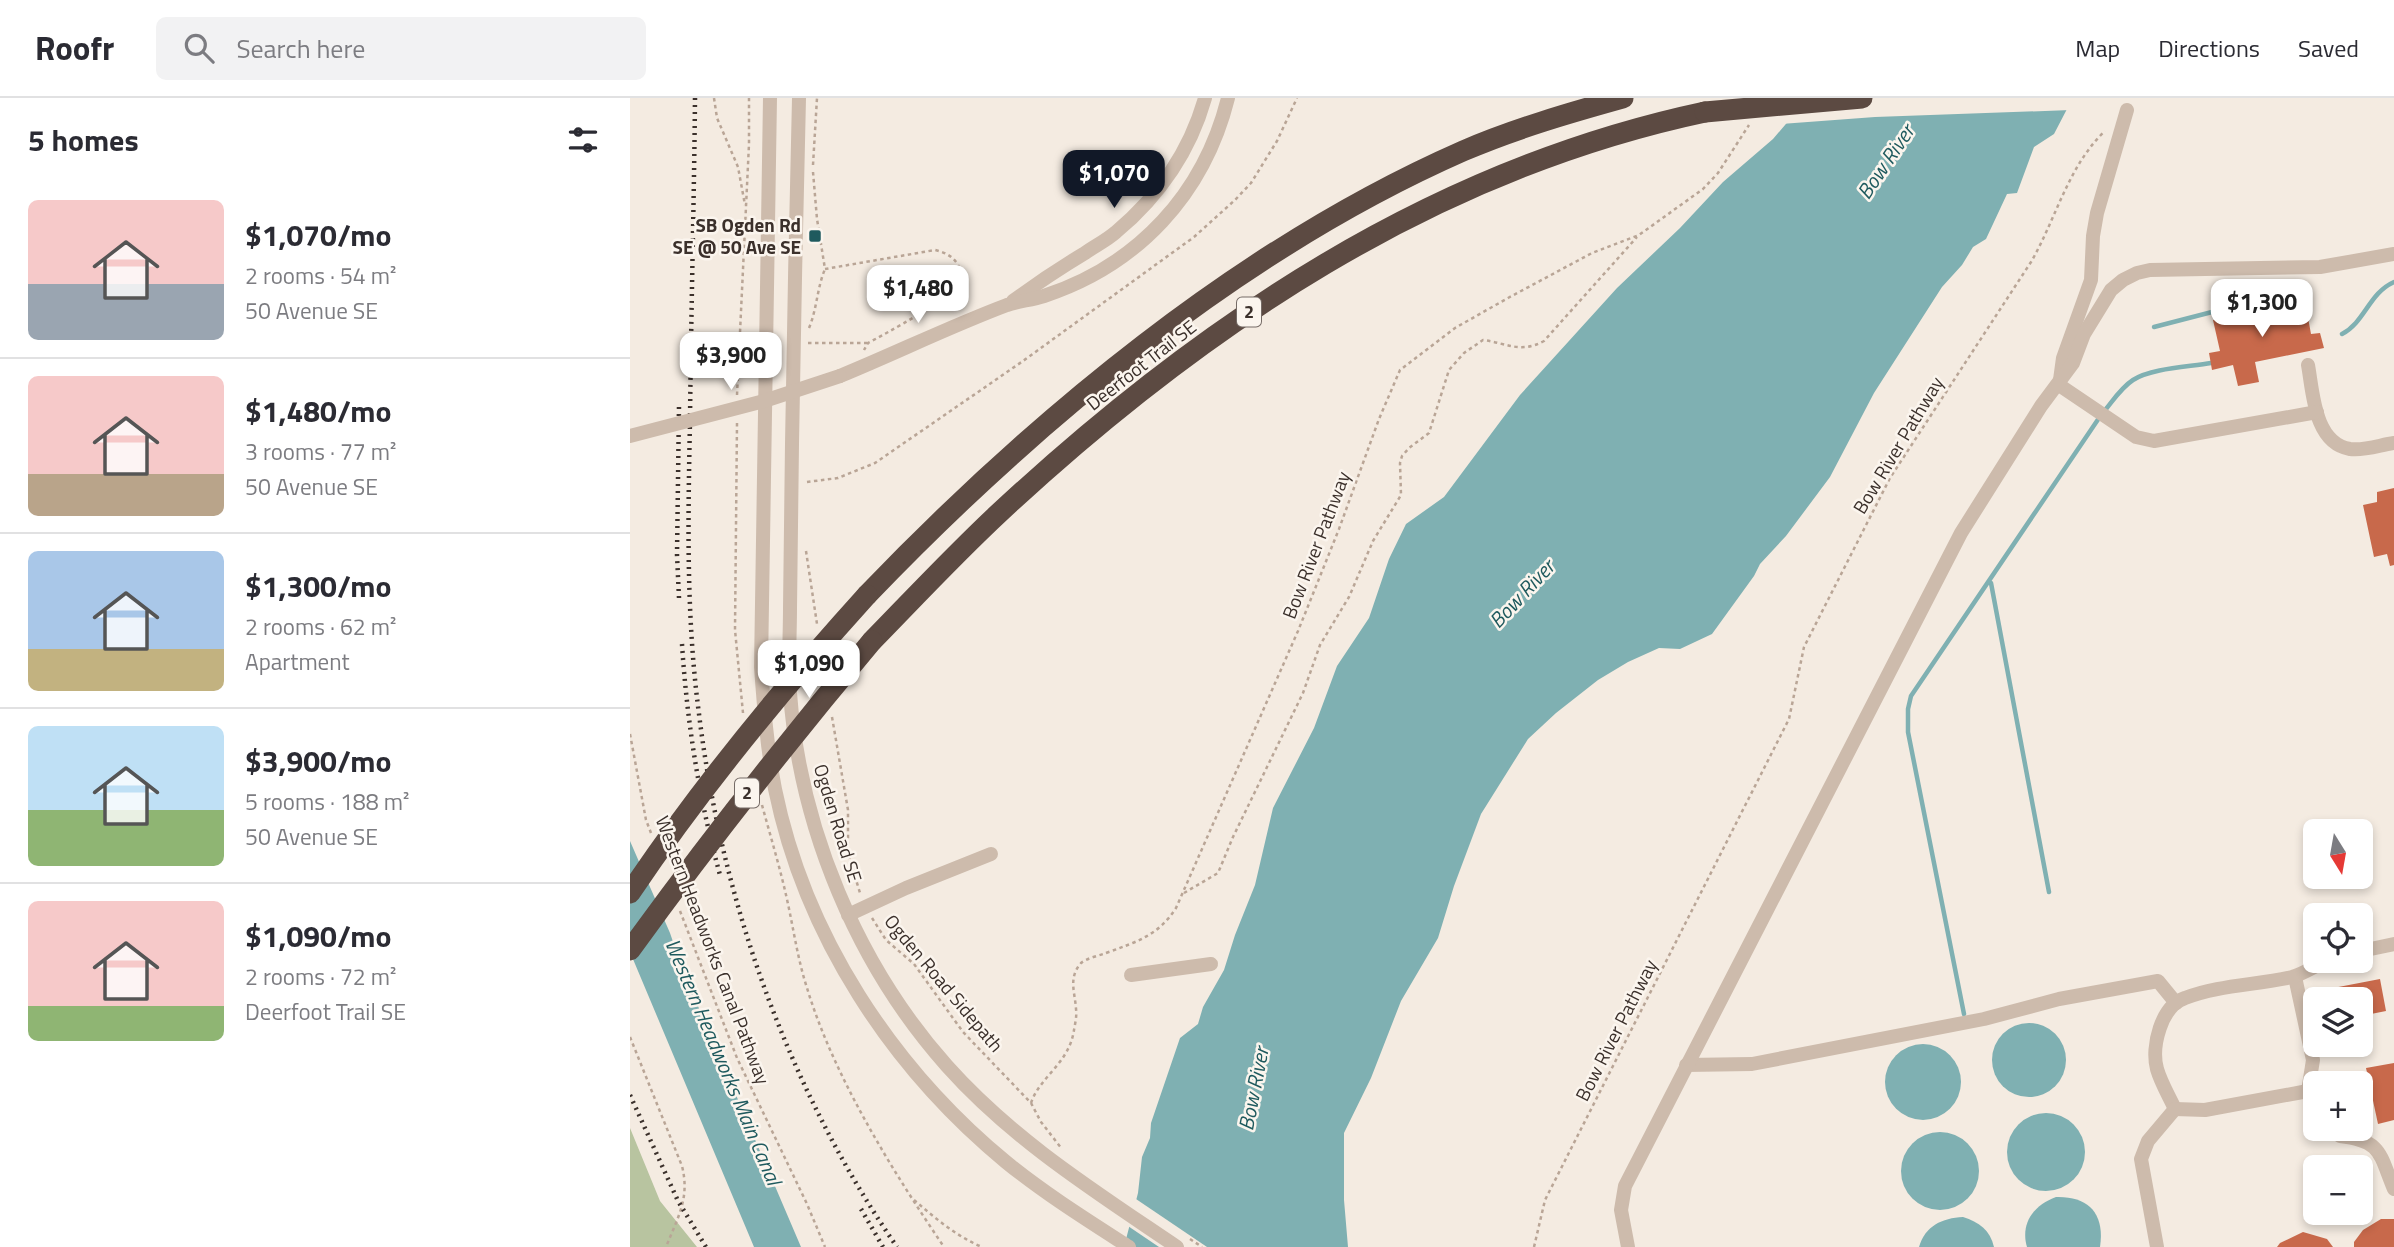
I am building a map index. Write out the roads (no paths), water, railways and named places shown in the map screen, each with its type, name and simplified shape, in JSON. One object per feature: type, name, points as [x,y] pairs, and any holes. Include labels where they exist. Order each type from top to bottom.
[{"type":"highway","name":"Deerfoot Trail SE","points":[[630,893],[675,829],[808,661],[928,532],[1041,429],[1194,308],[1243,274],[1413,174],[1511,132],[1623,98]]},
{"type":"highway","name":"Deerfoot Trail SE","points":[[630,950],[706,845],[872,641],[997,514],[1176,365],[1230,325],[1314,270],[1429,207],[1524,165],[1654,123],[1705,112],[1862,98]]},
{"type":"street","points":[[770,98],[761,667],[767,742],[776,792],[790,844],[829,941],[860,998],[898,1053],[931,1092],[1007,1162],[1129,1247]]},
{"type":"street","name":"Ogden Road SE","points":[[799,98],[791,476],[790,692],[798,756],[811,814],[828,867],[848,915],[887,986],[947,1066],[995,1115],[1036,1149],[1081,1184],[1177,1247]]},
{"type":"street","points":[[1009,304],[1115,233],[1147,202],[1182,155],[1205,98]]},
{"type":"street","points":[[630,436],[764,401],[840,376],[1009,304],[1044,296],[1085,279],[1130,251],[1181,202],[1212,148],[1228,98]]},
{"type":"street","points":[[2059,384],[2067,345],[2091,280],[2092,236],[2127,110]]},
{"type":"street","points":[[1628,1247],[1621,1210],[1625,1186],[1961,533],[2041,406],[2073,363],[2084,334],[2103,301],[2123,280],[2150,270],[2320,267],[2394,254]]},
{"type":"street","points":[[2308,365],[2317,412],[2327,436],[2349,449],[2394,443]]},
{"type":"street","points":[[2059,384],[2136,436],[2154,441],[2317,412]]},
{"type":"street","points":[[848,915],[991,854]]},
{"type":"street","points":[[2373,948],[2394,944]]},
{"type":"street","points":[[1131,975],[1211,964]]},
{"type":"street","points":[[2175,1109],[2157,1068],[2155,1053],[2164,1017],[2176,1003],[2182,998],[2206,992],[2295,976],[2303,972]]},
{"type":"street","points":[[2295,976],[2313,1060],[2311,1071]]},
{"type":"street","points":[[1686,1065],[1752,1064],[1984,1019],[2059,999],[2158,981],[2176,1003]]},
{"type":"street","points":[[2175,1109],[2205,1110],[2303,1092]]},
{"type":"street","points":[[2157,1247],[2141,1159],[2148,1141],[2175,1109]]},
{"type":"street","points":[[2365,1141],[2377,1148],[2394,1189]]},
{"type":"water","name":"Bow River","points":[[1808,98],[2067,109],[2054,134],[2034,147],[2017,193],[2007,194],[1986,239],[1973,247],[1962,265],[1942,287],[1874,393],[1830,477],[1786,536],[1760,564],[1712,634],[1680,649],[1659,648],[1628,662],[1598,680],[1528,739],[1481,814],[1438,938],[1401,1001],[1371,1078],[1344,1133],[1344,1200],[1348,1247],[1124,1247],[1138,1193],[1142,1157],[1150,1138],[1151,1123],[1180,1038],[1198,1024],[1203,1007],[1224,970],[1255,885],[1273,808],[1314,728],[1337,666],[1369,618],[1389,559],[1406,524],[1444,497],[1520,395],[1617,288],[1680,228],[1723,182],[1773,139]]},
{"type":"water","points":[[630,841],[801,1247],[754,1247],[630,952]]},
{"type":"water","points":[[2029,1023],[2043,1026],[2055,1034],[2063,1046],[2066,1060],[2063,1074],[2055,1086],[2043,1094],[2029,1097],[2015,1094],[2003,1086],[1995,1074],[1992,1060],[1995,1046],[2003,1034],[2015,1026]]},
{"type":"water","points":[[1916,1044],[1930,1044],[1944,1050],[1955,1061],[1961,1082],[1958,1097],[1950,1109],[1930,1120],[1916,1120],[1902,1114],[1891,1103],[1885,1089],[1885,1075],[1891,1061],[1902,1050]]},
{"type":"water","points":[[2046,1113],[2061,1116],[2073,1125],[2082,1137],[2085,1152],[2082,1167],[2073,1179],[2061,1188],[2046,1191],[2031,1188],[2019,1179],[2010,1167],[2007,1152],[2010,1137],[2019,1125],[2031,1116]]},
{"type":"water","points":[[1940,1132],[1955,1135],[1967,1144],[1976,1156],[1979,1171],[1976,1186],[1967,1198],[1955,1207],[1940,1210],[1925,1207],[1913,1198],[1904,1186],[1901,1171],[1904,1156],[1913,1144],[1925,1135]]},
{"type":"water","points":[[2056,1197],[2078,1200],[2092,1209],[2100,1225],[2100,1247],[2027,1247],[2025,1230],[2031,1216],[2041,1205]]},
{"type":"water","points":[[1963,1217],[1983,1228],[1994,1247],[1919,1247],[1925,1234],[1935,1224]]},
{"type":"waterway","points":[[2342,334],[2350,329],[2379,293],[2394,282]]},
{"type":"waterway","points":[[2154,327],[2212,312],[2281,306]]},
{"type":"waterway","points":[[2106,409],[2125,386],[2141,376],[2160,370],[2211,363]]},
{"type":"waterway","points":[[1964,1014],[1908,732],[1908,709],[1911,696],[2099,418]]},
{"type":"waterway","points":[[1991,583],[2049,892]]},
{"type":"railway","points":[[695,98],[689,568],[695,677],[710,784],[724,855],[743,924],[793,1059],[858,1187],[897,1247]]},
{"type":"railway","points":[[679,406],[679,598]]},
{"type":"railway","points":[[682,644],[695,760],[720,875]]},
{"type":"railway","points":[[630,1095],[678,1201],[706,1247]]},
{"type":"railway","points":[[861,1209],[883,1247]]},
{"type":"place","name":"SB Ogden Rd SE @ 50 Ave SE","points":[[815,236]]},
{"type":"water label","name":"Western Headworks Main Canal","points":[[723,1062]]}]
